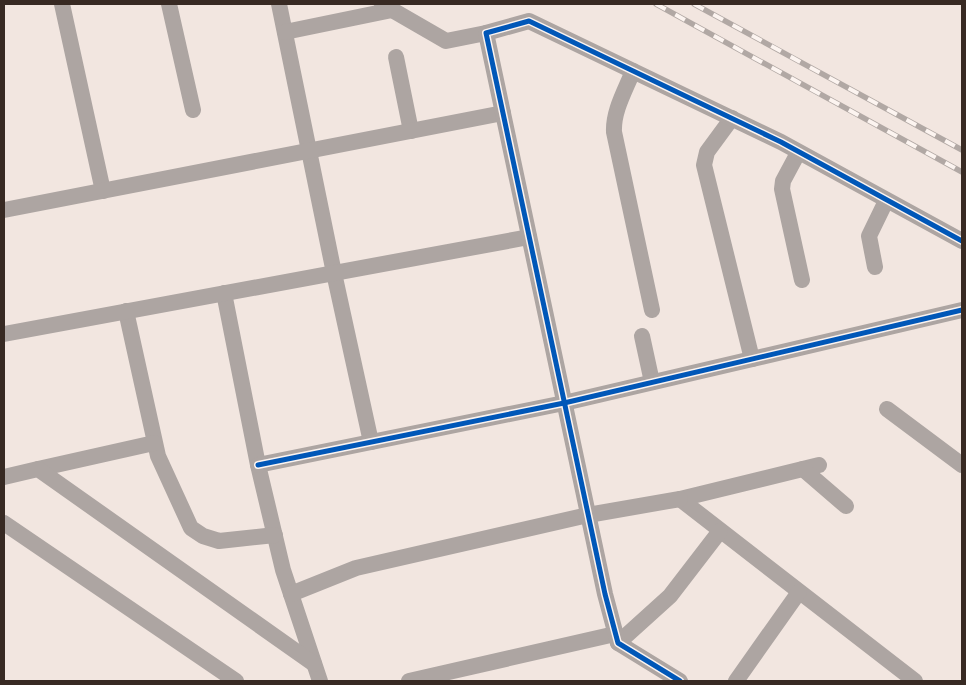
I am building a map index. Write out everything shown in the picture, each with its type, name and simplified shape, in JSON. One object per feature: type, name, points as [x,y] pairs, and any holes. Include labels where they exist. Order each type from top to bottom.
[{"type":"street","points":[[62,4],[103,191]]},
{"type":"street","points":[[169,4],[193,110]]},
{"type":"street","points":[[279,4],[371,442]]},
{"type":"street","points":[[285,32],[387,7],[446,41],[486,33],[529,21],[781,142],[962,241]]},
{"type":"street","points":[[486,33],[588,515],[617,638],[680,681]]},
{"type":"street","points":[[396,57],[411,131]]},
{"type":"street","points":[[633,71],[613,121],[652,310]]},
{"type":"street","points":[[4,210],[503,113]]},
{"type":"street","points":[[732,118],[707,152],[704,165],[752,359]]},
{"type":"street","points":[[798,153],[783,181],[782,189],[802,280]]},
{"type":"street","points":[[875,267],[869,236],[886,201]]},
{"type":"street","points":[[4,334],[530,237]]},
{"type":"street","points":[[224,293],[258,465],[283,570],[320,681]]},
{"type":"street","points":[[258,465],[564,402],[962,310]]},
{"type":"street","points":[[126,311],[154,443],[164,473],[191,528],[204,536],[219,541],[275,535]]},
{"type":"street","points":[[642,336],[652,382]]},
{"type":"street","points":[[887,409],[962,465]]},
{"type":"street","points":[[4,477],[154,443]]},
{"type":"street","points":[[291,594],[356,568],[588,515],[680,499],[819,465]]},
{"type":"street","points":[[38,469],[314,664]]},
{"type":"street","points":[[803,469],[846,506]]},
{"type":"street","points":[[680,499],[799,592],[898,676],[915,681]]},
{"type":"street","points":[[4,523],[236,681]]},
{"type":"street","points":[[409,681],[617,638],[670,596],[720,530]]},
{"type":"street","points":[[736,681],[799,592]]},
{"type":"railway","points":[[656,4],[962,172]]},
{"type":"railway","points":[[694,4],[962,150]]},
{"type":"cycle path","points":[[680,681],[618,643],[605,594],[486,33],[529,21],[781,142],[962,241]]},
{"type":"cycle path","points":[[258,465],[564,403],[962,310]]}]
